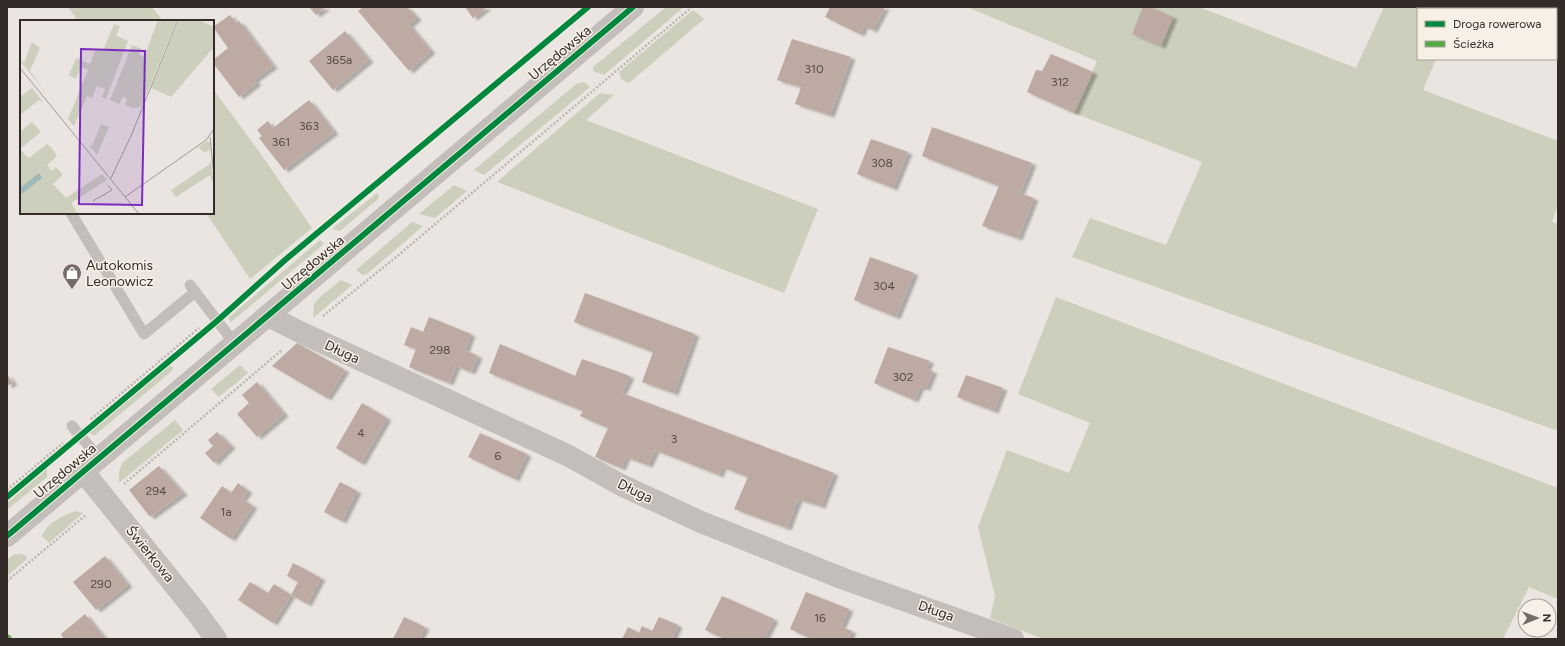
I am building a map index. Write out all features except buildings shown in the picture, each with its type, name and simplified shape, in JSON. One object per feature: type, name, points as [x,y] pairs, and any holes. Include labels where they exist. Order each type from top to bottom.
[{"type":"street","name":"Urzędowska","points":[[7,536],[633,7]]},
{"type":"street","name":"Długa","points":[[268,316],[567,455],[621,485],[702,522],[844,579],[1013,639]]},
{"type":"street","name":"Świerkowa","points":[[91,465],[106,499],[216,639]]},
{"type":"lane","points":[[72,214],[144,334],[192,288],[235,344]]},
{"type":"lane","points":[[76,431],[91,465]]},
{"type":"path","points":[[7,581],[302,333],[401,253],[692,7]]},
{"type":"path","points":[[7,490],[76,431],[215,319]]},
{"type":"path","points":[[7,497],[76,431]]},
{"type":"green space","points":[[68,7],[152,7],[162,20],[77,20]]},
{"type":"green space","points":[[666,7],[684,7],[604,75],[593,71],[593,67]]},
{"type":"green space","points":[[967,7],[1199,7],[1356,68],[1384,7],[1458,7],[1417,8],[1417,60],[1436,60],[1423,90],[1558,141],[1558,204],[1552,222],[1558,224],[1558,431],[1072,257],[1090,218],[1166,245],[1202,162],[1074,113],[1097,61]]},
{"type":"green space","points":[[693,10],[704,19],[629,83],[621,79],[619,72]]},
{"type":"green space","points":[[584,82],[590,87],[484,175],[474,170],[576,84]]},
{"type":"green space","points":[[214,90],[258,150],[312,228],[250,279],[207,214],[214,214]]},
{"type":"green space","points":[[600,93],[614,95],[586,120],[818,209],[784,293],[497,182]]},
{"type":"green space","points":[[454,185],[467,191],[435,218],[419,214]]},
{"type":"green space","points":[[377,193],[379,196],[378,199],[340,231],[333,228]]},
{"type":"green space","points":[[412,222],[423,226],[367,274],[363,275],[356,270]]},
{"type":"green space","points":[[320,240],[324,244],[231,322],[228,318]]},
{"type":"green space","points":[[341,280],[352,285],[313,318],[314,304]]},
{"type":"green space","points":[[1056,297],[1558,488],[1558,599],[1529,587],[1524,598],[1517,598],[1517,611],[1503,639],[1043,639],[990,618],[995,596],[978,527],[1007,450],[1069,473],[1090,423],[1018,394]]},
{"type":"green space","points":[[240,365],[248,373],[219,397],[211,389]]},
{"type":"green space","points":[[169,366],[173,367],[172,371],[95,435],[91,434],[90,432]]},
{"type":"green space","points":[[175,420],[183,430],[119,483],[119,472],[122,463]]},
{"type":"green space","points":[[47,469],[47,477],[7,510],[7,503]]},
{"type":"green space","points":[[75,511],[83,513],[49,543],[42,536],[51,524],[65,515]]},
{"type":"green space","points":[[22,554],[27,557],[26,560],[7,576],[7,560],[13,555]]},
{"type":"marked path","points":[[7,636],[10,639]]},
{"type":"cycle path","points":[[7,497],[217,321],[285,260],[588,7]]},
{"type":"cycle path","points":[[7,536],[633,7]]},
{"type":"place","name":"Autokomis Leonowicz","points":[[72,290]]}]
